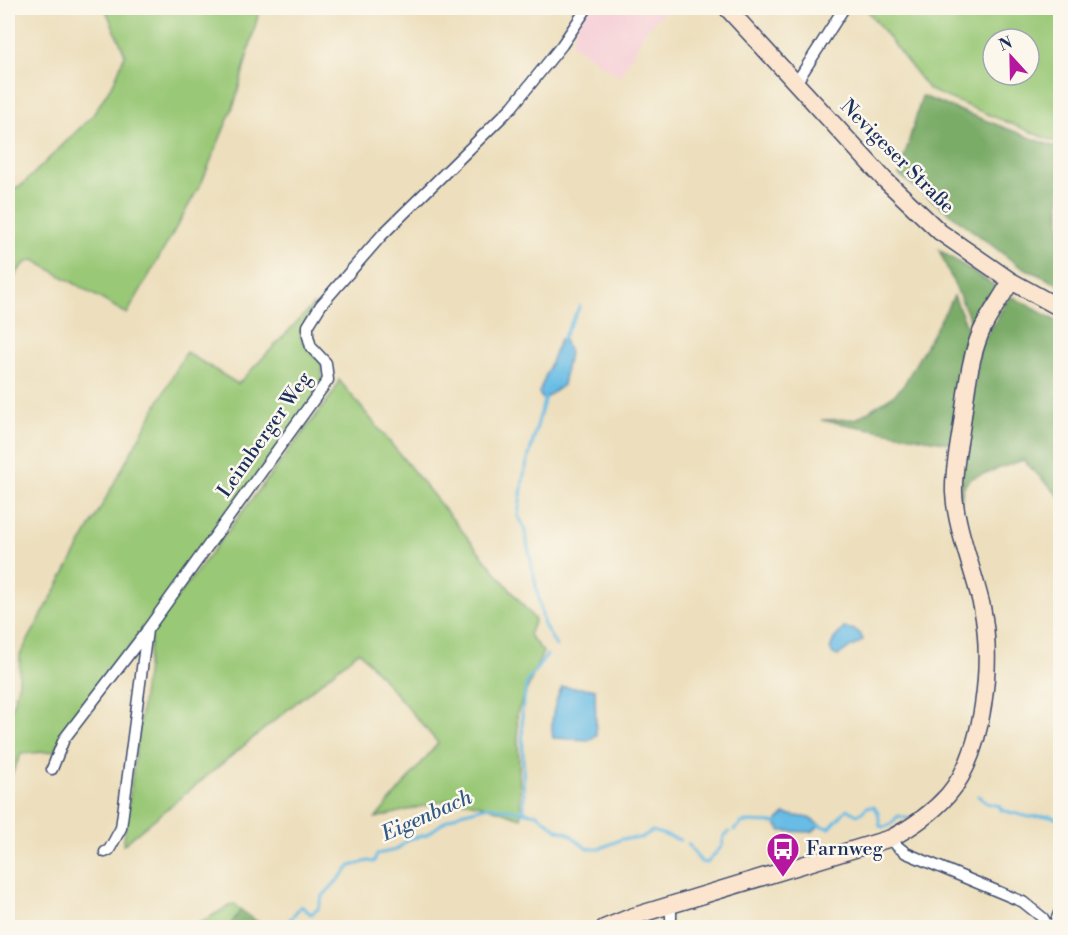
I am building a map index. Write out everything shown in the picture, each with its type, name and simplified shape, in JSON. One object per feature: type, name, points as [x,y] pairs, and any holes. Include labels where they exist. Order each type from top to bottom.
[{"type":"street","name":"Leimberger Weg","points":[[105,852],[109,850],[121,828],[147,630],[328,380],[326,363],[310,347],[308,326],[321,305],[382,235],[512,107],[562,45],[587,8]]},
{"type":"street","name":"Nevigeser Straße","points":[[727,8],[884,179],[940,232],[1011,281],[1060,308]]},
{"type":"street","points":[[796,83],[844,8]]},
{"type":"street","points":[[604,927],[631,916],[891,838],[907,830],[931,812],[958,782],[977,731],[984,692],[986,647],[982,610],[958,515],[954,483],[973,358],[986,321],[1011,281]]},
{"type":"street","points":[[52,769],[64,739],[147,630]]},
{"type":"street","points":[[891,838],[906,853],[1023,902],[1051,927],[1060,911]]},
{"type":"street","points":[[671,905],[671,927]]},
{"type":"shaded area","points":[[584,8],[668,8],[646,30],[620,77],[571,43]]},
{"type":"green space","points":[[105,8],[260,8],[235,102],[202,182],[127,314],[34,260],[22,266],[8,288],[8,191],[22,185],[93,115],[115,80],[125,54]]},
{"type":"green space","points":[[871,8],[1060,8],[1060,144],[929,90],[867,10]]},
{"type":"green space","points":[[922,96],[1060,149],[1060,285],[1018,265],[899,175]]},
{"type":"green space","points":[[939,250],[995,286],[995,293],[976,333]]},
{"type":"green space","points":[[954,296],[972,339],[954,444],[821,420],[856,419],[894,395],[903,386]]},
{"type":"green space","points":[[1013,297],[1060,323],[1060,497],[1023,460],[969,479],[963,488],[961,501],[959,498],[980,347],[1009,298]]},
{"type":"green space","points":[[314,304],[300,335],[309,351],[321,362],[323,385],[54,751],[21,754],[8,783],[8,722],[19,682],[20,655],[186,352],[238,384]]},
{"type":"green space","points":[[339,380],[535,620],[529,635],[543,652],[517,713],[521,818],[482,805],[451,799],[376,818],[438,743],[359,651],[123,845],[152,630],[334,392]]},
{"type":"green space","points":[[233,904],[241,910],[229,927],[192,927]]},
{"type":"green space","points":[[241,910],[258,922],[287,927],[229,927]]},
{"type":"water","points":[[563,338],[569,352],[563,385],[544,399],[539,393],[560,339]]},
{"type":"water","points":[[844,628],[858,632],[863,640],[838,656],[830,649],[834,639]]},
{"type":"water","points":[[562,687],[595,689],[596,735],[590,740],[553,738],[553,712]]},
{"type":"water","points":[[784,814],[809,818],[820,825],[812,832],[781,831],[775,823]]},
{"type":"waterway","points":[[561,342],[580,306]]},
{"type":"waterway","points":[[545,397],[524,474],[518,516],[524,527],[544,625],[556,646]]},
{"type":"waterway","points":[[524,813],[522,711],[527,682],[547,655]]},
{"type":"waterway","name":"Eigenbach","points":[[978,796],[987,803],[1000,806],[1001,810],[1029,817],[1051,816],[1060,821]]},
{"type":"waterway","name":"Eigenbach","points":[[283,928],[301,906],[311,914],[318,909],[322,897],[351,866],[368,861],[374,862],[377,854],[396,850],[409,839],[426,835],[461,813],[488,806],[537,814],[558,830],[568,833],[586,848],[601,848],[622,839],[641,838],[652,831],[680,840]]},
{"type":"waterway","name":"Eigenbach","points":[[816,825],[830,828],[847,809],[857,815],[867,807],[874,807],[878,812],[880,826],[883,827],[898,816],[907,818]]},
{"type":"waterway","name":"Eigenbach","points":[[734,830],[743,822],[777,823]]},
{"type":"waterway","name":"Eigenbach","points":[[688,844],[701,862],[707,863],[722,846],[724,836],[729,832]]},
{"type":"place","name":"Farnweg","points":[[783,878]]}]
